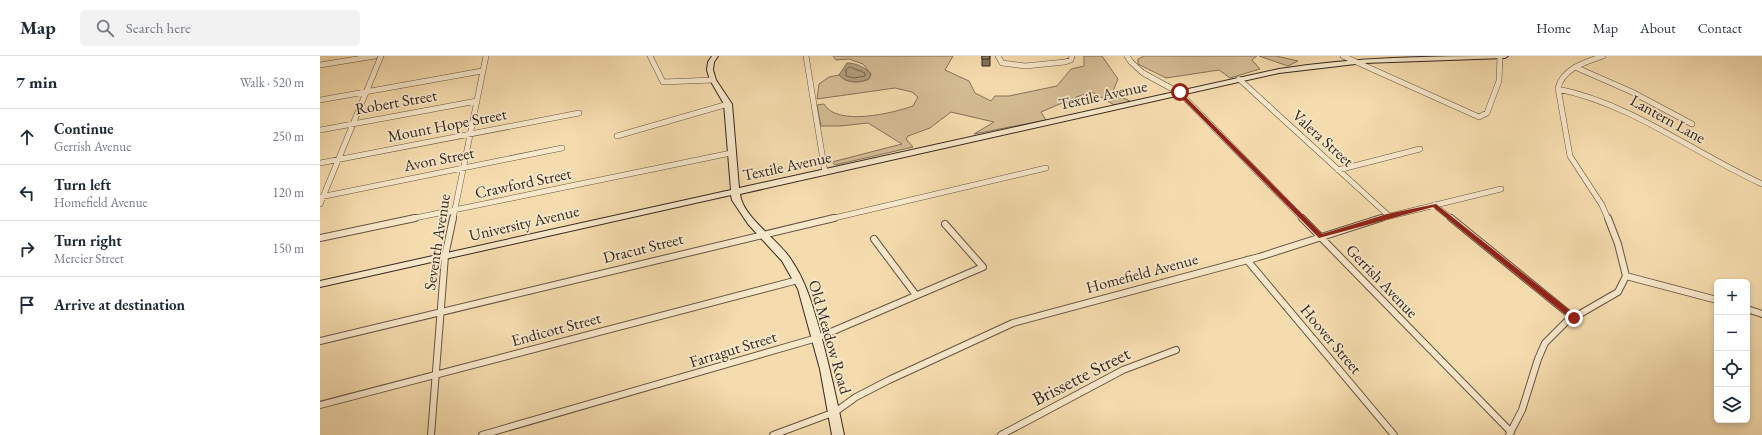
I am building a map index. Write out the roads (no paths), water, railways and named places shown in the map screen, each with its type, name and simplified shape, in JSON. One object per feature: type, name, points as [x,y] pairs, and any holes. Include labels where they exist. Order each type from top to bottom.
[{"type":"main road","points":[[715,56],[710,67],[713,80],[728,104]]},
{"type":"main road","name":"Textile Avenue","points":[[735,192],[1180,92],[1291,69],[1356,62],[1447,57],[1505,56]]},
{"type":"main road","name":"Old Meadow Road","points":[[728,104],[736,200],[744,213],[786,259],[798,280],[817,338],[835,412],[838,435]]},
{"type":"main road","name":"University Avenue","points":[[320,284],[735,192]]},
{"type":"street","points":[[320,65],[374,56]]},
{"type":"street","points":[[320,204],[381,56]]},
{"type":"street","name":"Seventh Avenue","points":[[431,435],[445,256],[456,210],[469,134],[486,56]]},
{"type":"street","points":[[650,56],[663,82],[713,80]]},
{"type":"street","points":[[806,56],[825,172]]},
{"type":"street","points":[[998,56],[1002,63],[1014,66],[1061,64],[1070,60],[1072,56]]},
{"type":"street","name":"Gerrish Avenue","points":[[1127,56],[1133,66],[1180,92],[1510,433]]},
{"type":"street","points":[[1343,56],[1480,117],[1487,113],[1499,81],[1500,56]]},
{"type":"street","points":[[1510,433],[1522,410],[1541,350],[1555,332],[1574,318],[1618,292],[1626,276],[1618,244],[1602,205],[1570,156],[1558,89],[1558,84],[1562,79],[1576,67],[1603,56]]},
{"type":"street","points":[[1576,67],[1632,92],[1692,124]]},
{"type":"street","points":[[320,100],[482,72]]},
{"type":"street","name":"Valera Street","points":[[1239,79],[1389,216]]},
{"type":"street","name":"Lantern Lane","points":[[1558,89],[1585,94],[1609,103],[1720,164],[1762,184]]},
{"type":"street","name":"Robert Street","points":[[320,130],[477,101]]},
{"type":"street","points":[[617,136],[728,104]]},
{"type":"street","name":"Mount Hope Street","points":[[320,163],[579,113]]},
{"type":"street","name":"Avon Street","points":[[322,196],[562,148]]},
{"type":"street","points":[[1338,170],[1420,149]]},
{"type":"street","name":"Crawford Street","points":[[320,238],[731,153]]},
{"type":"street","name":"Dracut Street","points":[[320,341],[763,234],[1046,168]]},
{"type":"street","name":"Homefield Avenue","points":[[773,435],[835,412],[863,394],[1013,323],[1247,260],[1389,216],[1501,189]]},
{"type":"street","points":[[1434,205],[1574,318]]},
{"type":"street","name":"Farragut Street","points":[[482,435],[817,338],[983,268],[945,224]]},
{"type":"street","points":[[874,239],[916,295]]},
{"type":"street","name":"Hoover Street","points":[[1247,260],[1394,435]]},
{"type":"street","points":[[1626,276],[1714,299]]},
{"type":"street","name":"Endicott Street","points":[[320,405],[798,280]]},
{"type":"street","points":[[1750,310],[1762,314]]},
{"type":"street","name":"Brissette Street","points":[[1001,435],[1123,370],[1176,350]]},
{"type":"water","points":[[847,63],[866,69],[871,74],[869,79],[854,82],[842,78],[839,75]]}]
